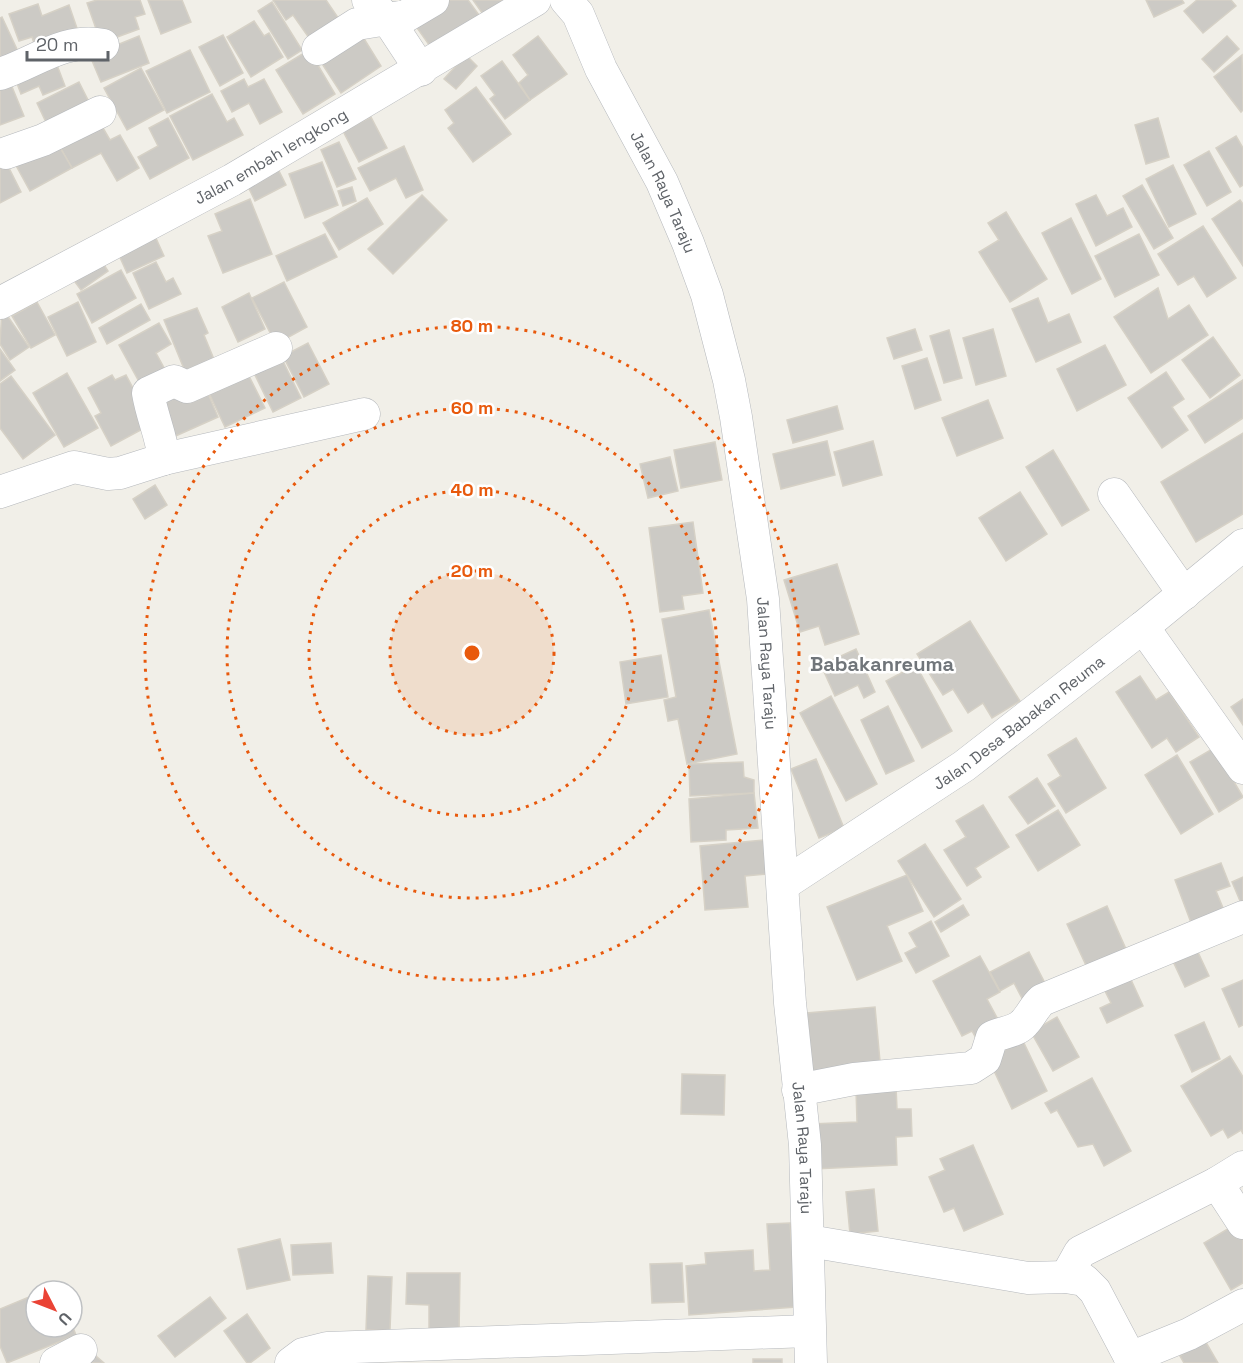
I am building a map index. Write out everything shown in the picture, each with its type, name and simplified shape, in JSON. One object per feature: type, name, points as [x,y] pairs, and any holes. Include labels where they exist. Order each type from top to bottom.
[{"type":"street","points":[[318,49],[378,10],[406,16],[433,0]]},
{"type":"street","name":"Jalan embah lengkong","points":[[0,303],[232,180],[421,70],[535,0]]},
{"type":"street","name":"Jalan Raya Taraju","points":[[566,0],[578,14],[601,69],[666,192],[707,295],[729,380],[751,506],[763,599],[798,1090],[805,1145],[810,1363]]},
{"type":"street","points":[[378,10],[421,70]]},
{"type":"street","points":[[0,74],[74,43],[90,42],[103,45]]},
{"type":"street","points":[[2,148],[43,140],[100,112]]},
{"type":"street","points":[[164,459],[161,435],[151,413],[148,393],[174,381],[187,387],[276,348]]},
{"type":"street","points":[[0,492],[74,467],[108,474],[120,473],[164,459],[363,414]]},
{"type":"street","points":[[1114,494],[1184,594]]},
{"type":"street","name":"Jalan Desa Babakan Reuma","points":[[784,884],[964,766],[1143,627],[1243,545]]},
{"type":"street","points":[[1143,627],[1241,761]]},
{"type":"street","points":[[798,1090],[854,1079],[971,1068],[985,1059],[993,1037],[1024,1024],[1034,1007],[1042,1000],[1243,918]]},
{"type":"street","points":[[1066,1277],[1080,1252],[1230,1175],[1243,1223]]},
{"type":"street","points":[[809,1241],[1028,1278],[1066,1277],[1084,1280],[1095,1292],[1131,1360],[1189,1334],[1243,1305]]},
{"type":"street","points":[[291,1363],[303,1354],[327,1348],[809,1331]]},
{"type":"building","points":[[97,0],[140,0],[145,14],[135,17],[139,29],[101,43],[87,3]]},
{"type":"building","points":[[148,0],[182,0],[191,22],[161,34]]},
{"type":"building","points":[[273,0],[326,0],[343,25],[314,45],[293,15],[286,20]]},
{"type":"building","points":[[448,0],[468,0],[479,15],[432,49],[415,25]]},
{"type":"building","points":[[473,0],[510,0],[485,17]]},
{"type":"building","points":[[1146,0],[1182,0],[1184,3],[1154,17]]},
{"type":"building","points":[[1197,0],[1231,0],[1236,6],[1203,33],[1184,11]]},
{"type":"building","points":[[272,2],[302,50],[288,59],[258,11]]},
{"type":"building","points":[[38,4],[42,16],[69,5],[79,34],[36,50],[32,37],[19,41],[9,14]]},
{"type":"building","points":[[2,17],[21,58],[0,68],[0,18]]},
{"type":"building","points":[[254,21],[264,36],[269,33],[283,57],[251,77],[227,37]]},
{"type":"building","points":[[358,29],[381,66],[341,93],[317,56]]},
{"type":"building","points":[[223,35],[243,73],[220,86],[199,47]]},
{"type":"building","points":[[139,36],[149,63],[101,82],[90,56]]},
{"type":"building","points":[[538,36],[567,74],[530,100],[519,83],[528,75],[513,55]]},
{"type":"building","points":[[1227,36],[1239,49],[1214,72],[1202,59]]},
{"type":"building","points":[[190,50],[210,92],[167,113],[146,71]]},
{"type":"building","points":[[309,50],[335,94],[303,114],[276,70]]},
{"type":"building","points":[[466,55],[477,66],[456,89],[444,79]]},
{"type":"building","points":[[1242,55],[1243,110],[1241,112],[1214,77]]},
{"type":"building","points":[[54,57],[65,86],[43,95],[39,86],[21,94],[13,73]]},
{"type":"building","points":[[502,61],[530,100],[505,119],[490,99],[495,95],[481,76]]},
{"type":"building","points":[[141,68],[164,110],[127,130],[104,88]]},
{"type":"building","points":[[8,77],[24,116],[0,125],[0,80]]},
{"type":"building","points":[[244,79],[248,87],[264,79],[282,112],[260,124],[249,103],[232,112],[221,91]]},
{"type":"building","points":[[79,82],[95,114],[52,135],[37,103]]},
{"type":"building","points":[[476,87],[511,134],[473,162],[448,128],[454,123],[445,110]]},
{"type":"building","points":[[212,94],[227,122],[234,118],[243,135],[193,160],[170,116]]},
{"type":"building","points":[[96,116],[110,140],[120,135],[139,168],[117,181],[101,153],[72,168],[54,137]]},
{"type":"building","points":[[371,117],[387,148],[359,162],[343,131]]},
{"type":"building","points":[[168,118],[189,158],[150,179],[138,157],[158,146],[149,128]]},
{"type":"building","points":[[1158,118],[1169,157],[1146,164],[1135,125]]},
{"type":"building","points":[[1236,136],[1243,148],[1243,185],[1240,187],[1216,148]]},
{"type":"building","points":[[54,137],[72,168],[30,191],[13,160]]},
{"type":"building","points":[[339,142],[356,179],[337,187],[321,150]]},
{"type":"building","points":[[404,146],[423,190],[406,198],[396,178],[370,191],[358,168]]},
{"type":"building","points":[[1209,151],[1231,192],[1207,206],[1184,165]]},
{"type":"building","points":[[3,156],[21,192],[0,203],[0,158]]},
{"type":"building","points":[[274,161],[286,185],[255,201],[243,176]]},
{"type":"building","points":[[322,162],[338,205],[305,218],[289,174]]},
{"type":"building","points":[[1173,165],[1196,214],[1169,227],[1146,179]]},
{"type":"building","points":[[1142,185],[1173,238],[1154,249],[1123,196]]},
{"type":"building","points":[[352,187],[356,201],[343,206],[338,191]]},
{"type":"building","points":[[422,195],[447,220],[393,274],[368,249]]},
{"type":"building","points":[[1096,195],[1107,216],[1123,208],[1132,227],[1096,246],[1076,204]]},
{"type":"building","points":[[367,198],[383,224],[339,250],[323,223]]},
{"type":"building","points":[[250,199],[272,254],[223,273],[208,236],[222,231],[215,214]]},
{"type":"building","points":[[1240,200],[1243,204],[1243,266],[1212,219]]},
{"type":"building","points":[[1006,212],[1047,279],[1010,302],[979,252],[999,240],[988,223]]},
{"type":"building","points":[[1071,218],[1101,279],[1072,294],[1042,233]]},
{"type":"building","points":[[1203,226],[1236,278],[1207,297],[1194,276],[1178,285],[1158,254]]},
{"type":"building","points":[[325,234],[337,257],[287,281],[276,256]]},
{"type":"building","points":[[1139,234],[1159,275],[1115,297],[1095,256]]},
{"type":"building","points":[[155,236],[164,256],[127,273],[118,253]]},
{"type":"building","points":[[99,257],[108,271],[81,290],[67,271]]},
{"type":"building","points":[[156,262],[166,282],[173,278],[181,294],[149,309],[133,273]]},
{"type":"building","points":[[121,270],[136,298],[92,323],[77,294]]},
{"type":"building","points":[[284,282],[307,327],[276,344],[252,298]]},
{"type":"building","points":[[1158,288],[1168,319],[1189,305],[1208,335],[1151,373],[1114,317]]},
{"type":"building","points":[[249,293],[265,329],[238,342],[222,307]]},
{"type":"building","points":[[1038,298],[1048,323],[1069,314],[1081,342],[1036,362],[1012,309]]},
{"type":"building","points":[[37,302],[55,335],[31,348],[12,316]]},
{"type":"building","points":[[78,302],[96,342],[67,356],[48,317]]},
{"type":"building","points":[[141,304],[150,320],[107,344],[99,328]]},
{"type":"building","points":[[2,308],[29,347],[10,360],[0,344]]},
{"type":"building","points":[[197,308],[208,333],[204,335],[218,369],[189,381],[164,320]]},
{"type":"building","points":[[159,323],[171,344],[156,353],[168,375],[143,389],[119,345]]},
{"type":"building","points":[[915,329],[922,350],[894,359],[887,338]]},
{"type":"building","points":[[993,329],[1006,376],[976,385],[963,338]]},
{"type":"building","points":[[949,330],[962,378],[944,383],[930,336]]},
{"type":"building","points":[[1213,337],[1240,375],[1210,398],[1182,360]]},
{"type":"building","points":[[308,343],[329,384],[304,397],[283,356]]},
{"type":"building","points":[[1105,345],[1126,385],[1077,411],[1057,369]]},
{"type":"building","points":[[0,349],[15,370],[0,381]]},
{"type":"building","points":[[281,357],[301,398],[273,412],[253,371]]},
{"type":"building","points":[[927,358],[941,400],[915,409],[902,366]]},
{"type":"building","points":[[246,370],[265,408],[225,427],[207,389]]},
{"type":"building","points":[[1166,372],[1184,399],[1172,407],[1188,430],[1162,448],[1128,398]]},
{"type":"building","points":[[67,373],[98,428],[64,447],[33,393]]},
{"type":"building","points":[[112,375],[115,380],[126,375],[152,424],[111,446],[95,416],[101,413],[88,388]]},
{"type":"building","points":[[11,376],[55,435],[23,459],[0,428],[0,384]]},
{"type":"building","points":[[1243,380],[1243,418],[1205,443],[1188,416]]},
{"type":"building","points":[[204,384],[218,417],[169,439],[152,400]]},
{"type":"building","points":[[988,400],[1003,438],[957,456],[942,418]]},
{"type":"building","points":[[837,406],[843,429],[793,443],[787,420]]},
{"type":"building","points":[[1243,433],[1243,514],[1196,542],[1161,482]]},
{"type":"building","points":[[827,441],[835,475],[781,489],[773,454]]},
{"type":"building","points":[[873,441],[882,475],[843,486],[834,452]]},
{"type":"building","points":[[715,442],[722,480],[681,488],[674,450]]},
{"type":"building","points":[[1053,450],[1089,510],[1062,526],[1026,467]]},
{"type":"building","points":[[670,457],[678,491],[648,498],[640,464]]},
{"type":"building","points":[[155,485],[167,505],[145,519],[133,499]]},
{"type":"building","points":[[1020,492],[1047,534],[1006,561],[979,518]]},
{"type":"building","points":[[693,522],[703,593],[682,596],[684,609],[660,612],[649,528]]},
{"type":"building","points":[[837,564],[859,634],[825,645],[819,626],[800,632],[784,580]]},
{"type":"building","points":[[709,610],[737,754],[687,764],[678,719],[668,721],[664,700],[676,697],[662,619]]},
{"type":"building","points":[[970,621],[1020,701],[992,718],[983,703],[968,713],[953,689],[943,695],[917,654]]},
{"type":"building","points":[[856,649],[875,692],[864,698],[858,685],[835,696],[821,665]]},
{"type":"building","points":[[661,655],[668,697],[626,704],[620,662]]},
{"type":"building","points":[[916,665],[952,731],[922,748],[886,681]]},
{"type":"building","points":[[1140,676],[1156,700],[1169,692],[1199,737],[1176,752],[1167,738],[1152,748],[1116,692]]},
{"type":"building","points":[[831,696],[877,784],[846,801],[800,713]]},
{"type":"building","points":[[1243,699],[1243,725],[1231,707]]},
{"type":"building","points":[[888,706],[914,761],[886,774],[861,720]]},
{"type":"building","points":[[1076,738],[1106,788],[1066,813],[1048,784],[1061,776],[1048,755]]},
{"type":"building","points":[[1214,748],[1243,797],[1219,812],[1190,762]]},
{"type":"building","points":[[1177,755],[1213,814],[1181,834],[1145,775]]},
{"type":"building","points":[[816,759],[844,828],[819,838],[791,769]]},
{"type":"building","points":[[743,762],[744,777],[754,780],[754,793],[690,796],[689,764]]},
{"type":"building","points":[[1037,778],[1055,806],[1028,824],[1009,797]]},
{"type":"building","points":[[754,793],[758,828],[726,830],[726,840],[691,842],[689,799]]},
{"type":"building","points":[[983,805],[1009,847],[975,868],[981,877],[967,886],[944,850],[966,837],[956,821]]},
{"type":"building","points":[[1058,810],[1080,845],[1038,871],[1016,835]]},
{"type":"building","points":[[764,840],[767,874],[745,876],[748,907],[705,910],[700,846]]},
{"type":"building","points":[[925,844],[961,899],[934,917],[898,861]]},
{"type":"building","points":[[1221,863],[1230,886],[1216,891],[1226,915],[1193,928],[1175,880]]},
{"type":"building","points":[[907,875],[923,911],[887,926],[902,961],[857,980],[827,907]]},
{"type":"building","points":[[1243,877],[1243,908],[1232,882]]},
{"type":"building","points":[[963,905],[969,915],[941,932],[935,922]]},
{"type":"building","points":[[1107,906],[1129,956],[1090,974],[1067,924]]},
{"type":"building","points":[[931,921],[949,956],[916,973],[905,953],[917,947],[909,933]]},
{"type":"building","points":[[1196,948],[1209,976],[1185,987],[1172,959]]},
{"type":"building","points":[[1029,952],[1048,989],[1024,1002],[1014,983],[1000,991],[990,972]]},
{"type":"building","points":[[980,956],[1000,992],[987,999],[1002,1027],[977,1040],[972,1031],[962,1036],[933,981]]},
{"type":"building","points":[[1127,971],[1143,1006],[1107,1023],[1100,1008],[1111,1003],[1101,983]]},
{"type":"building","points":[[1243,980],[1243,1025],[1239,1027],[1222,989]]},
{"type":"building","points":[[875,1007],[881,1072],[813,1078],[807,1013]]},
{"type":"building","points":[[1057,1017],[1079,1057],[1053,1071],[1031,1032]]},
{"type":"building","points":[[1204,1022],[1220,1059],[1192,1072],[1175,1035]]},
{"type":"building","points":[[1023,1041],[1047,1091],[1012,1109],[988,1058]]},
{"type":"building","points":[[1230,1056],[1243,1077],[1243,1134],[1241,1130],[1228,1138],[1223,1129],[1211,1136],[1181,1086]]},
{"type":"building","points":[[682,1074],[725,1075],[724,1115],[681,1114]]},
{"type":"building","points":[[1092,1078],[1131,1151],[1104,1166],[1093,1144],[1078,1147],[1057,1110],[1051,1113],[1045,1103]]},
{"type":"building","points":[[896,1087],[897,1109],[911,1109],[912,1136],[896,1137],[897,1165],[814,1169],[812,1124],[857,1122],[856,1089]]},
{"type":"building","points":[[973,1145],[1003,1214],[964,1231],[954,1208],[944,1212],[929,1177],[945,1170],[940,1159]]},
{"type":"building","points":[[874,1189],[878,1231],[850,1234],[846,1192]]},
{"type":"building","points":[[790,1223],[796,1307],[689,1315],[686,1266],[706,1264],[705,1253],[753,1250],[754,1271],[770,1270],[767,1224]]},
{"type":"building","points":[[1236,1224],[1243,1236],[1243,1283],[1231,1290],[1204,1243]]},
{"type":"building","points":[[280,1239],[290,1280],[247,1289],[238,1249]]},
{"type":"building","points":[[331,1243],[333,1273],[293,1275],[291,1245]]},
{"type":"building","points":[[682,1263],[684,1302],[652,1303],[650,1264]]},
{"type":"building","points":[[407,1273],[460,1273],[459,1334],[429,1334],[429,1305],[406,1304]]},
{"type":"building","points":[[368,1276],[392,1277],[390,1330],[366,1330]]},
{"type":"building","points":[[210,1297],[226,1318],[175,1357],[158,1336]]},
{"type":"building","points":[[24,1299],[24,1339],[66,1339],[7,1363],[0,1346],[0,1309]]},
{"type":"building","points":[[247,1314],[270,1348],[250,1363],[247,1363],[224,1331]]},
{"type":"building","points":[[1204,1339],[1218,1363],[1184,1363],[1180,1356]]},
{"type":"building","points":[[89,1350],[104,1363],[69,1363]]},
{"type":"building","points":[[753,1359],[782,1359],[782,1363],[753,1363]]},
{"type":"district","name":"Babakanreuma","points":[[882,664]]}]
